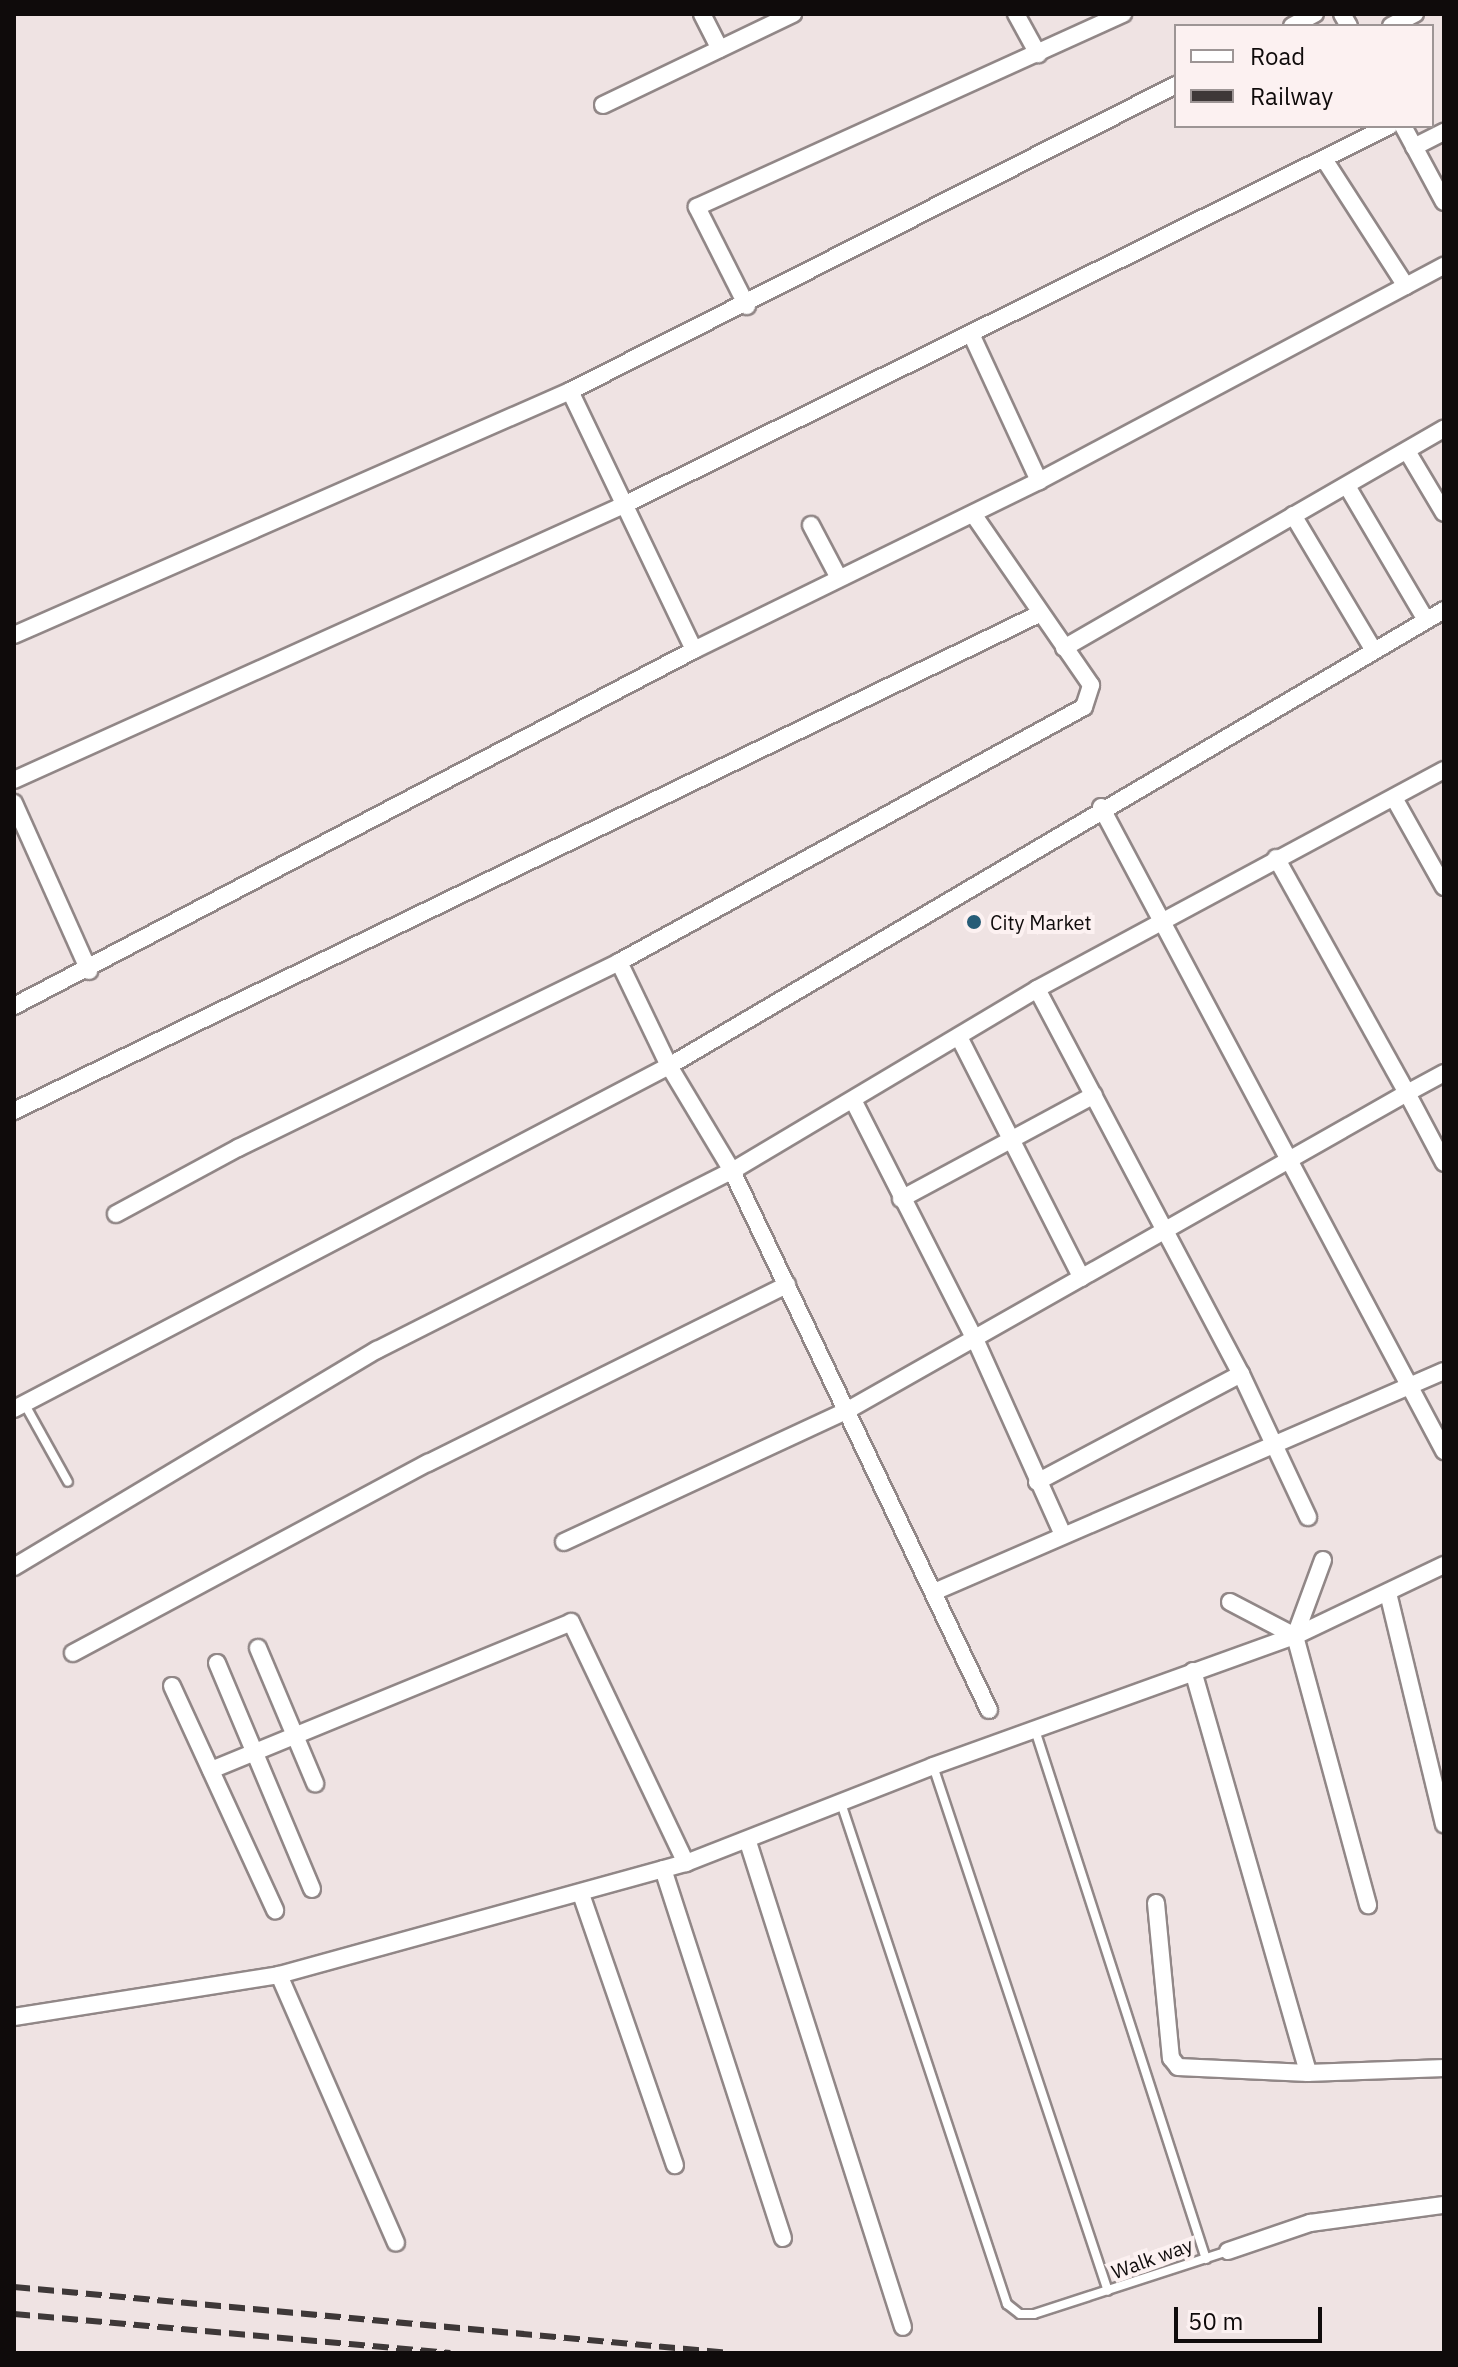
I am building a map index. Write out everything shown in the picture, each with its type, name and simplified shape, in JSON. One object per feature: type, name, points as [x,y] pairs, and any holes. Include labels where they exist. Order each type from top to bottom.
[{"type":"street","points":[[702,14],[720,49]]},
{"type":"street","points":[[603,105],[793,14]]},
{"type":"street","points":[[1016,14],[1038,54]]},
{"type":"street","points":[[747,306],[697,207],[1123,14]]},
{"type":"street","points":[[1296,24],[1315,14]]},
{"type":"street","points":[[1395,24],[1415,14]]},
{"type":"street","points":[[14,635],[570,391],[747,306],[1174,86]]},
{"type":"street","points":[[14,780],[624,505],[972,336],[1385,128]]},
{"type":"street","points":[[1404,128],[1444,202]]},
{"type":"street","points":[[1414,147],[1444,132]]},
{"type":"street","points":[[1324,159],[1406,286]]},
{"type":"street","points":[[14,1006],[89,971],[694,650],[1039,481],[1444,266]]},
{"type":"street","points":[[972,336],[1039,481]]},
{"type":"street","points":[[570,391],[694,650]]},
{"type":"street","points":[[1064,648],[1444,429]]},
{"type":"street","points":[[1407,451],[1444,513]]},
{"type":"street","points":[[1347,486],[1426,620]]},
{"type":"street","points":[[116,1214],[238,1148],[619,962],[1084,707],[1091,685],[973,514]]},
{"type":"street","points":[[1293,515],[1374,651]]},
{"type":"street","points":[[811,525],[839,578]]},
{"type":"street","points":[[19,1406],[669,1066],[1101,807],[1444,610]]},
{"type":"street","points":[[14,1111],[1041,613]]},
{"type":"street","points":[[14,1567],[377,1350],[732,1171],[960,1039],[1037,989],[1444,770]]},
{"type":"street","points":[[1394,798],[1444,887]]},
{"type":"street","points":[[14,803],[89,971]]},
{"type":"street","points":[[1101,807],[1164,919],[1444,1451]]},
{"type":"street","points":[[1276,858],[1444,1163]]},
{"type":"street","points":[[619,962],[669,1066],[732,1171],[989,1710]]},
{"type":"street","points":[[1037,989],[1241,1374],[1308,1517]]},
{"type":"street","points":[[960,1039],[1082,1278]]},
{"type":"street","points":[[564,1542],[848,1410],[1292,1162],[1444,1073]]},
{"type":"street","points":[[901,1199],[1094,1095]]},
{"type":"street","points":[[854,1102],[975,1339],[1063,1535]]},
{"type":"street","points":[[73,1653],[428,1463],[787,1285]]},
{"type":"street","points":[[934,1592],[1272,1442],[1444,1371]]},
{"type":"street","points":[[1037,1482],[1241,1374]]},
{"type":"street","points":[[1323,1560],[1295,1636],[1368,1905]]},
{"type":"street","points":[[14,2017],[279,1975],[686,1863],[748,1842],[933,1766],[1295,1636],[1444,1565]]},
{"type":"street","points":[[1388,1593],[1444,1824]]},
{"type":"street","points":[[1230,1602],[1295,1636]]},
{"type":"street","points":[[211,1770],[296,1738],[571,1622],[686,1863]]},
{"type":"street","points":[[258,1648],[315,1783]]},
{"type":"street","points":[[217,1663],[312,1889]]},
{"type":"street","points":[[1193,1671],[1308,2073]]},
{"type":"street","points":[[172,1686],[275,1910]]},
{"type":"street","points":[[748,1842],[903,2327]]},
{"type":"street","points":[[663,1869],[783,2238]]},
{"type":"street","points":[[581,1894],[675,2165]]},
{"type":"street","points":[[1156,1903],[1174,2064],[1190,2071],[1308,2073],[1444,2068]]},
{"type":"street","points":[[279,1975],[396,2243]]},
{"type":"street","points":[[1228,2251],[1310,2223],[1444,2205]]},
{"type":"lane","points":[[19,1406],[68,1482]]},
{"type":"lane","name":"Walk way","points":[[933,1766],[1108,2291],[1206,2259],[1034,1729]]},
{"type":"lane","points":[[841,1803],[1000,2293],[1013,2310],[1027,2314],[1108,2291]]},
{"type":"lane","points":[[1206,2259],[1228,2251]]},
{"type":"railway","points":[[14,2287],[730,2353]]},
{"type":"railway","points":[[14,2314],[450,2353]]},
{"type":"place","name":"City Market","points":[[974,922]]}]
